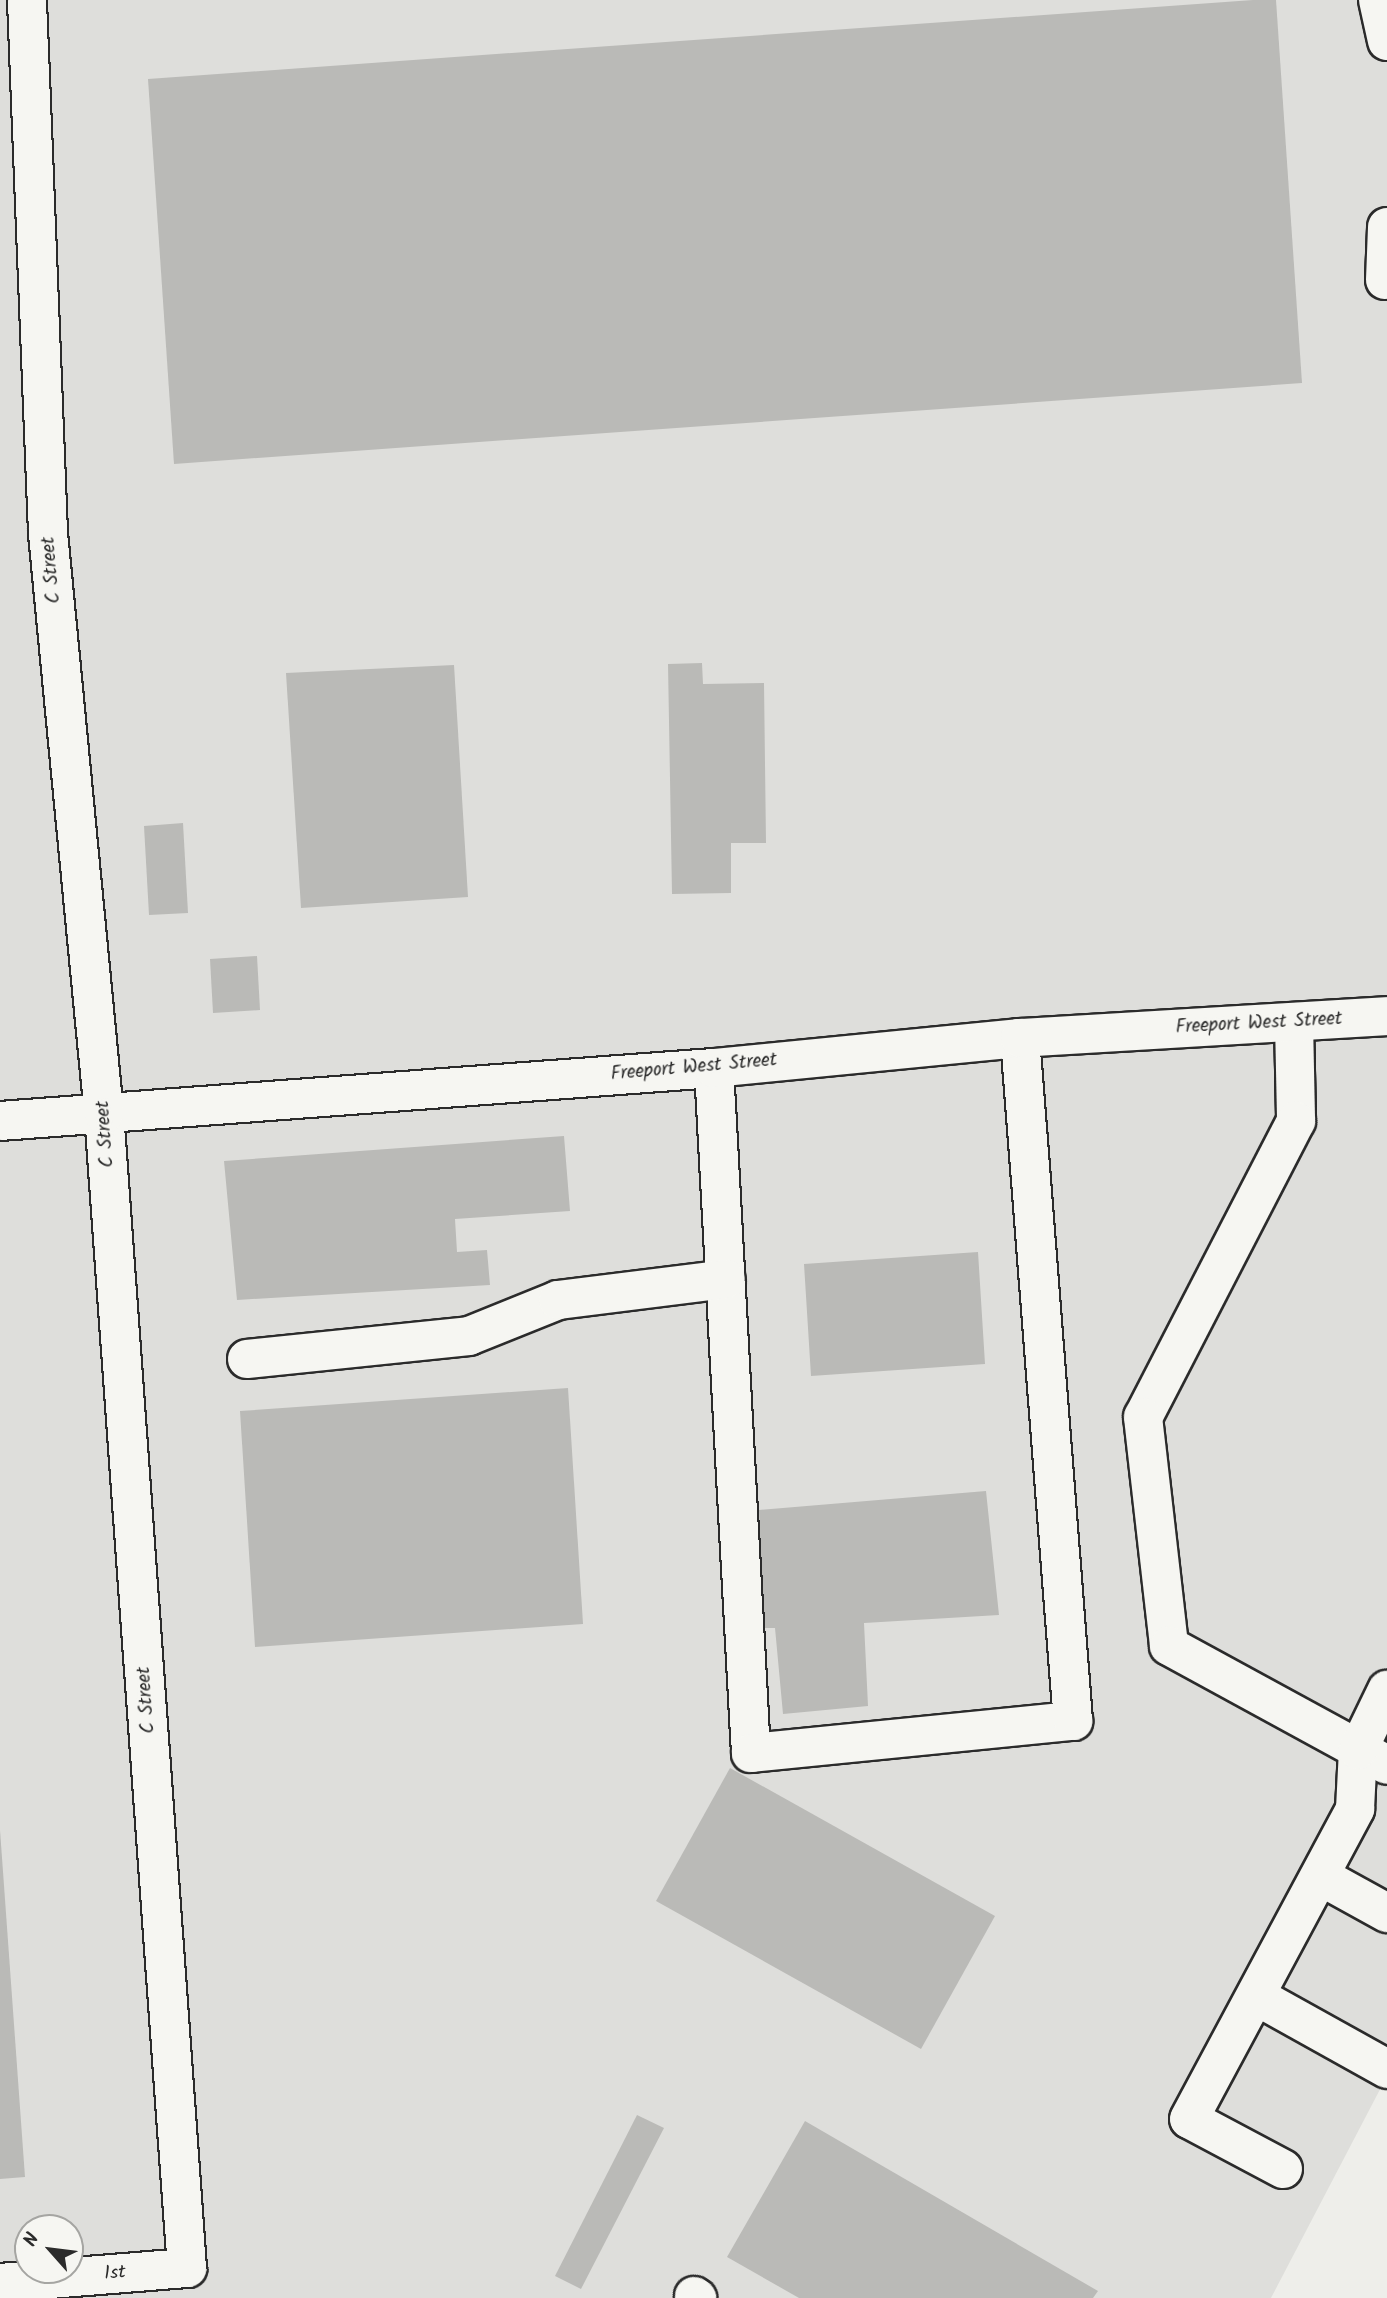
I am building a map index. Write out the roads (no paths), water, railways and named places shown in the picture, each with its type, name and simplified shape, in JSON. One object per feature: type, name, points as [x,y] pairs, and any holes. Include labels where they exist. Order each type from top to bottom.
[{"type":"lane","name":"C Street","points":[[27,0],[48,533],[104,1114],[187,2268]]},
{"type":"lane","points":[[1378,0],[1387,41]]},
{"type":"lane","points":[[1385,280],[1387,227]]},
{"type":"lane","name":"Freeport West Street","points":[[0,1121],[714,1068],[1020,1038],[1387,1016]]},
{"type":"lane","points":[[1294,1021],[1296,1121],[1143,1417],[1168,1646],[1373,1758]]},
{"type":"lane","points":[[714,1068],[751,1753],[1073,1721],[1020,1038]]},
{"type":"lane","points":[[247,1359],[469,1336],[558,1300],[726,1279]]},
{"type":"lane","points":[[1283,2169],[1189,2119],[1355,1809],[1373,1758],[1387,1690]]},
{"type":"lane","points":[[1320,1876],[1387,1913]]},
{"type":"lane","points":[[1256,1996],[1387,2069]]},
{"type":"lane","name":"1st","points":[[0,2283],[187,2268]]}]
